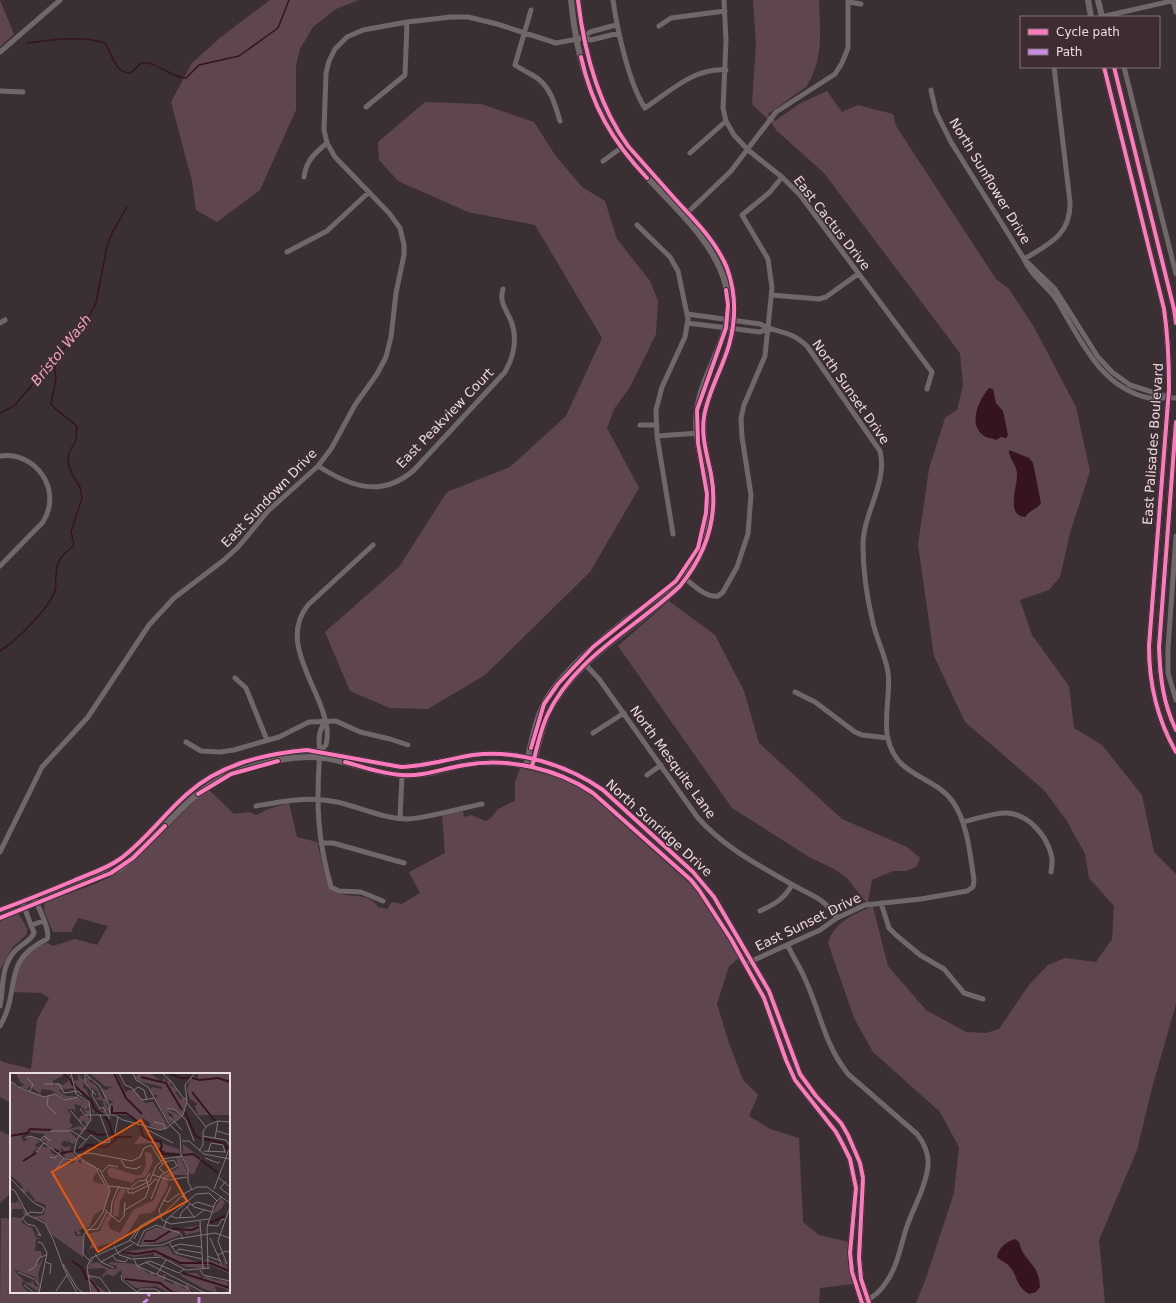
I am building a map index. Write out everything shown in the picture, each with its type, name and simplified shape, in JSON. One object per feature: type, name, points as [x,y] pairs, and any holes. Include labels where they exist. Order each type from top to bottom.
[{"type":"street","points":[[0,52],[60,0]]},
{"type":"street","points":[[571,0],[580,38],[590,67],[605,105],[619,133],[685,214]]},
{"type":"street","points":[[530,763],[544,704],[558,684],[580,659],[606,636],[676,581],[698,548],[706,513],[707,494],[697,433],[697,410],[700,398],[729,324],[734,304],[732,284],[727,268],[712,241],[621,148],[596,108],[584,72],[578,0]]},
{"type":"street","points":[[613,0],[616,25],[636,90],[645,108],[691,77],[710,70],[726,70]]},
{"type":"street","name":"East Cactus Drive","points":[[724,0],[726,70],[723,108],[726,121],[734,135],[748,150],[800,195],[932,372],[927,389]]},
{"type":"street","points":[[1088,0],[1091,16]]},
{"type":"street","points":[[1098,0],[1102,16]]},
{"type":"street","points":[[1111,16],[1174,0],[1176,12]]},
{"type":"street","points":[[685,214],[731,171],[748,150],[767,121],[776,112],[828,79],[841,66],[848,48],[848,1],[862,4]]},
{"type":"street","points":[[531,10],[515,65],[534,76],[544,84],[554,101],[560,121]]},
{"type":"street","points":[[659,26],[671,18],[724,10]]},
{"type":"street","name":"East Sundown Drive","points":[[0,852],[42,767],[88,717],[149,625],[174,598],[239,546],[268,511],[318,466],[338,438],[365,389],[382,366],[391,337],[393,310],[404,255],[404,245],[400,228],[390,213],[335,157],[327,144],[324,130],[326,73],[329,61],[336,49],[341,42],[355,33],[407,22],[468,17],[497,24],[556,43],[580,38]]},
{"type":"street","points":[[366,107],[405,75],[407,22]]},
{"type":"street","points":[[580,38],[590,32],[616,25]]},
{"type":"street","points":[[580,38],[591,40],[619,33]]},
{"type":"street","points":[[1024,259],[1056,239],[1062,231],[1069,216],[1070,202],[1054,68]]},
{"type":"street","name":"East Palisades Boulevard","points":[[1104,68],[1164,310],[1170,361],[1148,646],[1150,680],[1154,702],[1176,752]]},
{"type":"street","points":[[1114,68],[1172,301],[1176,323]]},
{"type":"street","points":[[1124,68],[1176,274]]},
{"type":"street","name":"North Sunflower Drive","points":[[931,90],[936,112],[951,142],[1024,259],[1055,289],[1068,314],[1100,364],[1130,385],[1168,397],[1176,398]]},
{"type":"street","points":[[0,91],[23,92]]},
{"type":"street","points":[[690,153],[726,121]]},
{"type":"street","points":[[304,177],[305,167],[311,157],[327,144]]},
{"type":"street","points":[[603,161],[621,148]]},
{"type":"street","points":[[681,575],[708,596],[718,596],[735,571],[742,556],[750,520],[752,495],[742,436],[741,418],[744,405],[765,356],[772,277],[768,259],[742,215],[770,192],[782,178]]},
{"type":"street","points":[[287,252],[327,231],[369,192]]},
{"type":"street","points":[[637,224],[670,257],[678,271],[687,314],[685,337],[662,387],[656,410],[657,436],[673,534]]},
{"type":"street","points":[[771,295],[819,299],[826,297],[858,274]]},
{"type":"street","name":"East Peakview Court","points":[[318,466],[343,481],[367,487],[378,487],[397,481],[414,470],[505,372],[509,364],[513,355],[515,339],[511,321],[502,302],[503,289]]},
{"type":"street","name":"North Sunset Drive","points":[[687,314],[729,324]]},
{"type":"street","name":"North Sunset Drive","points":[[687,323],[760,324],[768,328],[790,333],[807,346],[880,451],[883,462],[882,472],[867,516],[863,546],[868,594],[873,623],[885,659],[888,674],[888,738],[896,757],[904,767],[946,795],[958,810],[963,822],[974,880],[973,887],[967,891],[942,896],[881,903]]},
{"type":"street","points":[[530,763],[548,715],[560,694],[585,664],[603,648],[670,596],[686,579],[703,552],[713,518],[714,490],[704,432],[707,400],[729,346],[729,324]]},
{"type":"street","name":"East Palisades Boulevard","points":[[1176,422],[1159,647],[1160,683],[1170,719],[1176,730]]},
{"type":"street","points":[[640,425],[657,424]]},
{"type":"street","points":[[657,436],[704,432]]},
{"type":"street","points":[[0,456],[12,456],[25,459],[42,472],[48,485],[50,503],[46,517],[0,566]]},
{"type":"street","points":[[1176,536],[1168,648],[1168,673],[1176,700]]},
{"type":"street","points":[[320,754],[326,745],[327,728],[314,688],[298,650],[296,636],[298,620],[308,605],[373,545]]},
{"type":"street","name":"North Mesquite Lane","points":[[580,659],[599,679],[698,818],[714,835],[792,885],[816,896],[831,909],[837,918]]},
{"type":"street","points":[[235,678],[246,688],[267,740]]},
{"type":"street","points":[[795,692],[815,702],[855,732],[862,735],[888,738]]},
{"type":"street","points":[[593,733],[624,713]]},
{"type":"street","points":[[186,742],[202,751],[220,752],[279,737],[305,723],[336,721],[360,732],[408,745]]},
{"type":"street","points":[[325,722],[321,727],[320,736],[317,799],[321,843],[331,887],[339,890],[361,892],[384,901]]},
{"type":"street","points":[[320,736],[327,737]]},
{"type":"street","name":"North Sunridge Drive","points":[[0,910],[94,872],[120,859],[187,794],[215,774],[243,762],[292,751],[401,767],[422,766],[488,754],[530,763],[564,768],[590,781],[602,790],[693,872],[714,897],[770,991],[800,1074],[816,1096],[841,1124],[860,1163],[864,1192],[859,1258],[865,1302]]},
{"type":"street","name":"North Sunridge Drive","points":[[0,918],[37,904],[119,868],[133,858],[195,796],[220,779],[247,768],[301,756],[320,754],[402,776],[428,773],[466,765],[497,762],[530,763],[569,779],[593,793],[691,880],[712,908],[745,964],[768,1006],[786,1060],[795,1080],[836,1132],[850,1159],[856,1188],[850,1253],[852,1272],[865,1302]]},
{"type":"street","points":[[647,775],[661,764]]},
{"type":"street","points":[[400,818],[402,776]]},
{"type":"street","points":[[256,806],[295,799],[317,799],[408,819],[482,804]]},
{"type":"street","points":[[963,822],[1002,814],[1009,814],[1024,818],[1036,827],[1051,854],[1051,872]]},
{"type":"street","points":[[321,843],[333,843],[404,863]]},
{"type":"street","points":[[760,911],[777,903],[786,896],[792,885]]},
{"type":"street","points":[[1,1023],[7,1010],[9,980],[13,968],[22,953],[48,937],[48,931],[34,897]]},
{"type":"street","points":[[22,902],[32,926],[34,933],[33,936],[37,943]]},
{"type":"street","points":[[881,903],[889,928],[896,935],[920,955],[944,969],[961,991],[983,999]]},
{"type":"street","name":"East Sunset Drive","points":[[745,964],[788,946],[820,930],[837,918],[865,905],[881,903]]},
{"type":"street","points":[[32,926],[43,921]]},
{"type":"street","points":[[0,1006],[1,981],[7,962],[15,951],[33,936]]},
{"type":"street","points":[[788,946],[805,979],[829,1045],[839,1063],[848,1074],[917,1134],[923,1142],[927,1152],[928,1165],[925,1178],[893,1271],[882,1288],[865,1302]]},
{"type":"shaded area","points":[[0,0],[14,34],[0,47]]},
{"type":"shaded area","points":[[270,0],[359,0],[336,9],[313,27],[300,49],[296,65],[296,110],[260,190],[217,222],[196,210],[192,181],[171,102],[192,63],[221,37]]},
{"type":"shaded area","points":[[753,0],[819,0],[820,45],[816,66],[812,77],[806,87],[768,114],[775,121],[799,104],[827,91],[842,112],[858,105],[893,114],[896,126],[996,279],[1009,289],[1034,327],[1076,407],[1090,471],[1070,533],[1060,577],[1049,590],[1020,600],[1032,635],[1069,686],[1074,728],[1102,745],[1142,795],[1154,852],[1176,874],[1176,1004],[1152,1088],[1137,1150],[1099,1240],[1105,1303],[916,1303],[925,1281],[954,1193],[959,1147],[940,1112],[873,1052],[854,1018],[828,943],[835,930],[844,920],[870,907],[846,877],[834,869],[809,857],[732,808],[618,646],[669,601],[715,635],[744,691],[759,743],[842,819],[907,847],[920,858],[916,867],[906,871],[893,871],[872,880],[868,900],[873,907],[888,966],[926,1010],[966,1032],[986,1033],[999,1029],[1029,985],[1048,965],[1065,958],[1096,962],[1112,939],[1114,906],[1089,878],[1085,854],[1067,821],[1044,790],[965,722],[934,656],[918,545],[929,469],[945,418],[957,410],[963,386],[960,353],[824,173],[776,130],[772,123],[752,104],[756,44]]},
{"type":"shaded area","points":[[425,102],[481,104],[534,122],[555,155],[582,187],[605,201],[617,239],[650,281],[658,301],[656,334],[630,387],[614,409],[607,428],[639,488],[590,572],[485,675],[428,709],[390,708],[350,691],[325,632],[399,567],[447,492],[510,467],[566,416],[602,338],[535,225],[468,212],[398,181],[379,160],[378,142]]},
{"type":"shaded area","points":[[989,388],[993,389],[996,403],[1003,411],[1008,435],[1006,438],[1001,437],[996,440],[985,437],[976,425],[976,412]]},
{"type":"shaded area","points":[[1009,450],[1029,458],[1033,463],[1041,503],[1025,517],[1019,515],[1015,511],[1014,499],[1017,470],[1010,456]]},
{"type":"shaded area","points":[[520,768],[563,779],[585,790],[699,892],[739,958],[729,966],[717,1004],[729,1043],[743,1080],[758,1095],[749,1116],[770,1129],[799,1138],[803,1222],[819,1235],[849,1242],[853,1284],[820,1288],[819,1303],[0,1303],[1,1218],[10,1219],[10,1293],[230,1293],[230,1073],[10,1073],[10,1102],[0,1097],[0,1060],[31,1069],[37,1020],[49,998],[41,993],[12,992],[22,962],[31,951],[38,946],[47,943],[53,946],[75,939],[97,945],[108,926],[78,918],[71,932],[53,932],[44,911],[45,902],[97,883],[126,867],[208,789],[234,814],[249,812],[257,815],[268,809],[289,803],[297,837],[317,842],[328,886],[339,894],[361,896],[373,901],[378,907],[387,909],[392,902],[402,904],[420,893],[409,872],[445,853],[442,815],[463,811],[464,817],[471,815],[486,821],[491,818],[498,809],[515,801],[515,782]]},
{"type":"shaded area","points":[[18,913],[27,928],[27,934],[12,948],[0,970],[0,921]]},
{"type":"shaded area","points":[[0,1131],[10,1136],[10,1194],[0,1203]]},
{"type":"shaded area","points":[[1015,1239],[1019,1242],[1024,1254],[1037,1272],[1040,1287],[1036,1292],[1029,1294],[1024,1291],[1010,1267],[997,1257],[1003,1245]]},
{"type":"waterway","points":[[27,43],[66,39],[86,39],[96,41],[105,43],[115,63],[121,70],[131,73],[141,63],[147,63],[153,64],[174,75],[186,78],[199,65],[239,56],[278,28],[289,0]]},
{"type":"waterway","name":"Bristol Wash","points":[[0,413],[14,406],[84,325],[96,303],[107,246],[112,233],[127,207]]},
{"type":"waterway","points":[[0,651],[15,640],[32,624],[47,606],[56,588],[59,560],[74,545],[71,532],[82,498],[80,487],[72,474],[68,463],[69,453],[76,440],[77,426],[51,404],[56,379],[54,359]]},
{"type":"marked path","points":[[143,1303],[147,1300],[150,1293]]},
{"type":"marked path","points":[[199,1293],[199,1303]]},
{"type":"cycle path","points":[[532,766],[540,734],[547,716],[559,695],[573,677],[589,660],[680,586],[697,561],[704,547],[712,520],[713,490],[706,453],[703,424],[706,407],[729,345],[734,316],[730,277],[717,249],[698,224],[628,146],[608,112],[600,94],[588,57],[578,0]]},
{"type":"cycle path","points":[[581,57],[591,91],[605,122],[623,150],[647,178]]},
{"type":"cycle path","points":[[1104,68],[1164,309],[1169,389],[1149,660],[1155,701],[1169,740],[1176,752]]},
{"type":"cycle path","points":[[1114,68],[1174,309],[1176,323]]},
{"type":"cycle path","points":[[531,748],[544,704],[558,684],[593,647],[676,581],[698,548],[706,513],[707,494],[698,443],[697,410],[726,328],[728,305],[726,290]]},
{"type":"cycle path","points":[[1176,422],[1159,647],[1160,669],[1165,700],[1176,730]]},
{"type":"cycle path","points":[[0,910],[115,863],[138,844],[187,794],[200,784],[228,768],[243,762],[275,754],[307,750],[401,767],[428,764],[473,755],[507,754],[541,761],[574,773],[603,790],[693,872],[714,897],[769,991],[800,1074],[816,1096],[841,1123],[860,1163],[863,1178],[859,1258],[861,1279],[869,1303]]},
{"type":"cycle path","points":[[198,794],[231,774],[278,761]]},
{"type":"cycle path","points":[[345,762],[380,772],[402,775],[426,774],[457,766],[481,763],[515,764],[548,771],[564,777],[593,793],[691,880],[731,939],[764,998],[786,1060],[795,1080],[836,1132],[850,1159],[856,1188],[850,1253],[852,1272],[862,1303]]},
{"type":"cycle path","points":[[0,918],[111,873],[133,858],[165,826]]}]
